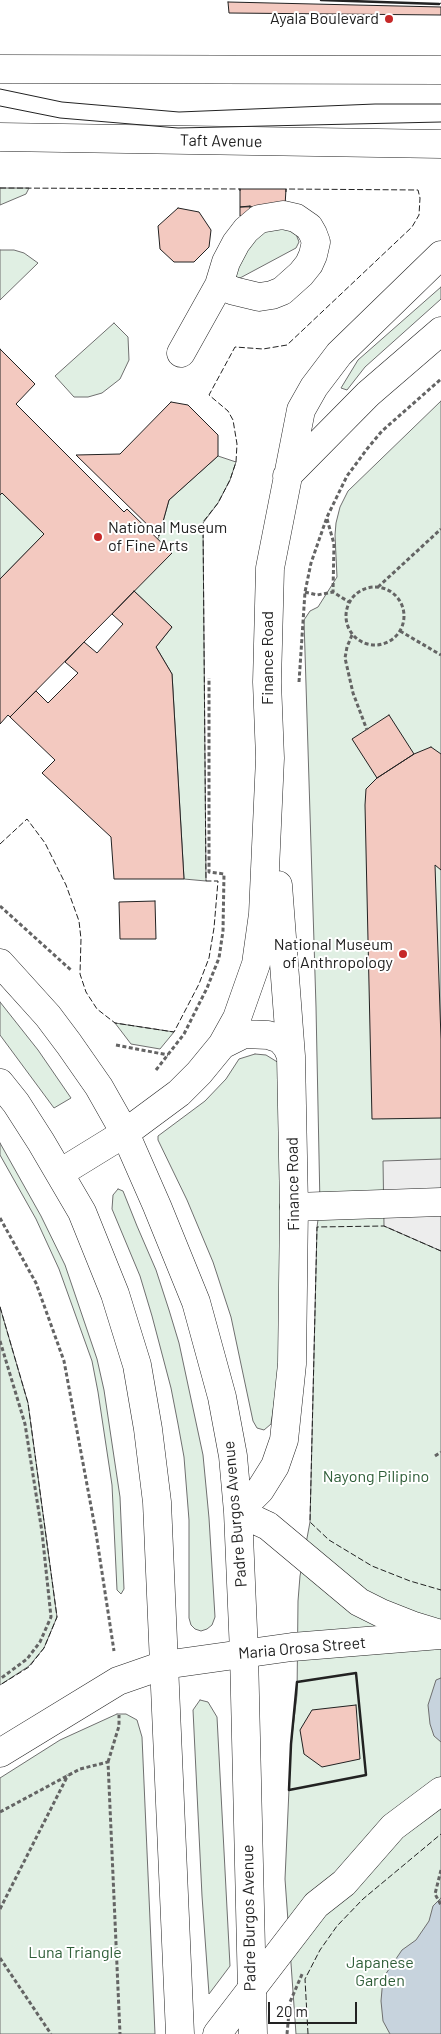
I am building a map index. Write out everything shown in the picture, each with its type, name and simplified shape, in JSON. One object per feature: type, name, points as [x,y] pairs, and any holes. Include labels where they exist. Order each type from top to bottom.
[{"type":"main road","points":[[0,69],[441,70]]},
{"type":"main road","name":"Taft Avenue","points":[[0,137],[441,144]]},
{"type":"main road","name":"Finance Road","points":[[60,1173],[124,1133],[179,1093],[199,1073],[222,1045],[237,1018],[256,964],[263,914],[270,758],[267,682],[270,568],[287,476],[302,410],[314,387],[339,354],[441,255]]},
{"type":"main road","points":[[181,353],[219,285]]},
{"type":"main road","points":[[287,476],[368,394],[441,331]]},
{"type":"main road","name":"Finance Road","points":[[238,1512],[260,1490],[275,1466],[284,1440],[292,1364],[294,1207],[291,1056],[278,882],[267,841]]},
{"type":"main road","name":"Padre Burgos Avenue","points":[[0,963],[48,1016],[70,1044],[99,1087],[124,1133],[157,1206],[196,1302],[222,1397],[233,1456],[238,1512],[244,1653],[253,2034]]},
{"type":"main road","points":[[222,1045],[244,1034],[268,1035],[280,1040],[287,1047],[291,1056]]},
{"type":"main road","points":[[0,1083],[16,1103],[82,1212],[108,1276],[137,1365],[158,1502],[180,2034]]},
{"type":"main road","points":[[294,1207],[441,1202]]},
{"type":"main road","points":[[238,1512],[268,1526],[359,1602],[414,1626],[441,1635]]},
{"type":"main road","name":"Maria Orosa Street","points":[[0,1753],[118,1681],[164,1665],[292,1647],[441,1635]]},
{"type":"main road","points":[[217,2034],[316,1905],[344,1883],[393,1827],[441,1791]]},
{"type":"path","points":[[299,682],[306,592],[311,563],[323,534],[327,517],[347,476],[367,449],[382,431],[441,379]]},
{"type":"path","points":[[327,517],[334,544],[333,592]]},
{"type":"path","points":[[378,587],[441,529]]},
{"type":"path","points":[[378,587],[388,590],[401,603],[404,612],[403,622],[400,631],[394,639],[386,644],[377,646],[367,645],[358,641],[352,635],[345,619],[346,610],[349,602],[361,590],[378,587]]},
{"type":"path","points":[[306,592],[317,595],[333,592],[349,602]]},
{"type":"path","points":[[400,631],[441,655]]},
{"type":"path","points":[[352,635],[345,658],[353,693],[367,730]]},
{"type":"path","points":[[156,1070],[184,1034],[207,988],[219,958],[223,931],[224,874],[210,872],[209,678]]},
{"type":"path","points":[[0,906],[72,971]]},
{"type":"path","points":[[116,1045],[168,1054]]},
{"type":"path","points":[[0,1218],[36,1283],[64,1361],[96,1534],[118,1681],[119,1726],[108,1762],[120,2034]]},
{"type":"path","points":[[0,1341],[24,1424],[42,1532],[52,1617],[40,1642],[27,1659],[0,1679]]},
{"type":"path","points":[[435,1456],[441,1452]]},
{"type":"path","points":[[0,1812],[80,1768],[108,1762]]},
{"type":"path","points":[[0,1909],[68,1775]]},
{"type":"path","points":[[441,1870],[435,1894],[441,1905]]},
{"type":"path","points":[[0,1958],[51,2034]]},
{"type":"path","points":[[287,2034],[290,2002],[306,1968]]},
{"type":"green space","points":[[0,188],[29,188],[26,194],[0,205]]},
{"type":"green space","points":[[283,225],[296,234],[299,242],[296,248],[240,278],[236,278],[232,272],[259,228]]},
{"type":"green space","points":[[0,250],[14,250],[24,253],[38,263],[0,300]]},
{"type":"green space","points":[[441,287],[441,299],[365,367],[347,390],[341,388],[358,360]]},
{"type":"green space","points":[[114,323],[128,337],[129,360],[120,379],[102,393],[88,397],[74,397],[55,376]]},
{"type":"green space","points":[[441,401],[441,2034],[296,2034],[285,1879],[291,1744],[297,1695],[298,1601],[300,1576],[310,1522],[317,1227],[320,1205],[304,620],[310,611],[318,607],[337,577],[336,523],[340,507],[348,491]]},
{"type":"green space","points":[[218,456],[236,462],[230,480],[218,503],[203,523],[206,881],[184,879],[172,674],[156,647],[172,627],[134,591],[159,536],[169,500]]},
{"type":"green space","points":[[2,493],[44,534],[0,579],[0,495]]},
{"type":"green space","points":[[0,1002],[38,1050],[71,1098],[54,1108],[0,1035]]},
{"type":"green space","points":[[115,1023],[174,1032],[160,1049],[131,1044]]},
{"type":"green space","points":[[255,1054],[266,1055],[279,1063],[282,1351],[271,1424],[264,1430],[257,1428],[253,1421],[231,1317],[213,1262],[187,1200],[158,1140],[158,1136],[205,1101],[226,1079],[239,1059]]},
{"type":"green space","points":[[0,1143],[41,1216],[65,1265],[97,1359],[104,1390],[120,1497],[124,1589],[121,1594],[117,1590],[112,1485],[92,1361],[59,1269],[36,1219],[0,1155]]},
{"type":"green space","points":[[118,1189],[123,1191],[156,1270],[169,1310],[179,1343],[203,1455],[215,1617],[212,1625],[201,1631],[191,1625],[189,1618],[189,1520],[184,1457],[178,1424],[171,1388],[140,1276],[112,1209],[113,1195]]},
{"type":"green space","points":[[0,1307],[28,1403],[57,1617],[44,1648],[29,1666],[0,1685]]},
{"type":"green space","points":[[200,1700],[208,1702],[217,1717],[230,1966],[209,1994],[193,1710]]},
{"type":"green space","name":"Luna Triangle","points":[[117,1714],[126,1714],[137,1720],[142,1737],[155,2034],[0,2034],[0,1778],[60,1740]]},
{"type":"shaded area","points":[[441,1159],[441,1251],[384,1226],[383,1161]]},
{"type":"shaded area","points":[[441,1678],[441,1742],[434,1736],[430,1724],[428,1705],[436,1680]]},
{"type":"shaded area","points":[[441,1898],[441,2034],[390,2034],[383,2021],[381,2001],[383,1978],[402,1950],[416,1940],[429,1921],[433,1906]]},
{"type":"building","points":[[228,2],[441,7],[441,15],[229,13]]},
{"type":"building","points":[[240,189],[286,189],[285,206],[240,207]]},
{"type":"building","points":[[250,206],[250,216],[240,216],[240,207]]},
{"type":"building","points":[[178,208],[199,212],[211,230],[209,247],[194,262],[174,262],[160,249],[158,226]]},
{"type":"building","name":"National Museum of Fine Arts","points":[[0,349],[35,384],[16,404],[124,512],[127,509],[172,553],[10,717],[8,715],[0,724],[0,579],[44,534],[2,493],[0,495]]},
{"type":"building","points":[[171,402],[188,405],[218,435],[218,456],[169,500],[159,536],[76,455],[120,454]]},
{"type":"building","points":[[134,591],[172,627],[156,647],[172,674],[184,879],[114,879],[111,837],[42,773],[55,760],[10,717],[36,691],[48,703],[78,673],[65,662],[84,642],[97,653],[123,624],[112,614]]},
{"type":"building","points":[[389,715],[414,754],[377,778],[352,739]]},
{"type":"building","name":"National Museum of Anthropology","points":[[431,747],[441,754],[441,870],[435,865],[441,1039],[441,1118],[372,1119],[366,789],[377,778],[414,754]]},
{"type":"building","points":[[155,901],[156,939],[120,939],[119,902]]},
{"type":"building","points":[[356,1705],[360,1759],[322,1767],[304,1754],[300,1730],[312,1710]]},
{"type":"tram line","points":[[0,89],[62,102],[179,112],[375,104],[441,104]]},
{"type":"tram line","points":[[0,106],[60,118],[178,128],[441,122]]},
{"type":"fence","points":[[0,188],[240,189],[240,191]]},
{"type":"fence","points":[[0,844],[27,819],[45,843],[66,885],[79,921],[81,939],[80,974],[86,992],[97,1009],[115,1023],[174,1032],[199,984],[209,958],[218,881],[206,881],[203,522],[218,503],[230,480],[236,462],[237,444],[233,420],[228,411],[209,395],[235,347],[263,349],[287,345],[412,227],[419,215],[420,198],[418,190],[286,189],[286,192]]},
{"type":"fence","points":[[441,1251],[384,1226],[317,1227],[310,1522],[329,1540],[372,1566],[410,1581],[441,1590]]},
{"type":"fence","points":[[0,1307],[28,1403],[57,1617],[44,1648],[29,1667],[0,1685]]},
{"type":"fence","points":[[308,2034],[305,1979],[320,1950],[337,1926],[363,1899],[441,1834]]},
{"type":"wall","points":[[321,0],[439,4]]},
{"type":"wall","points":[[356,1673],[366,1775],[289,1790],[297,1682],[356,1673]]},
{"type":"place","name":"Ayala Boulevard","points":[[389,19]]},
{"type":"place","name":"National Museum of Fine Arts","points":[[98,537]]},
{"type":"place","name":"National Museum of Anthropology","points":[[403,954]]},
{"type":"park label","name":"Nayong Pilipino","points":[[376,1477]]},
{"type":"park label","name":"Japanese Garden","points":[[380,1972]]}]
